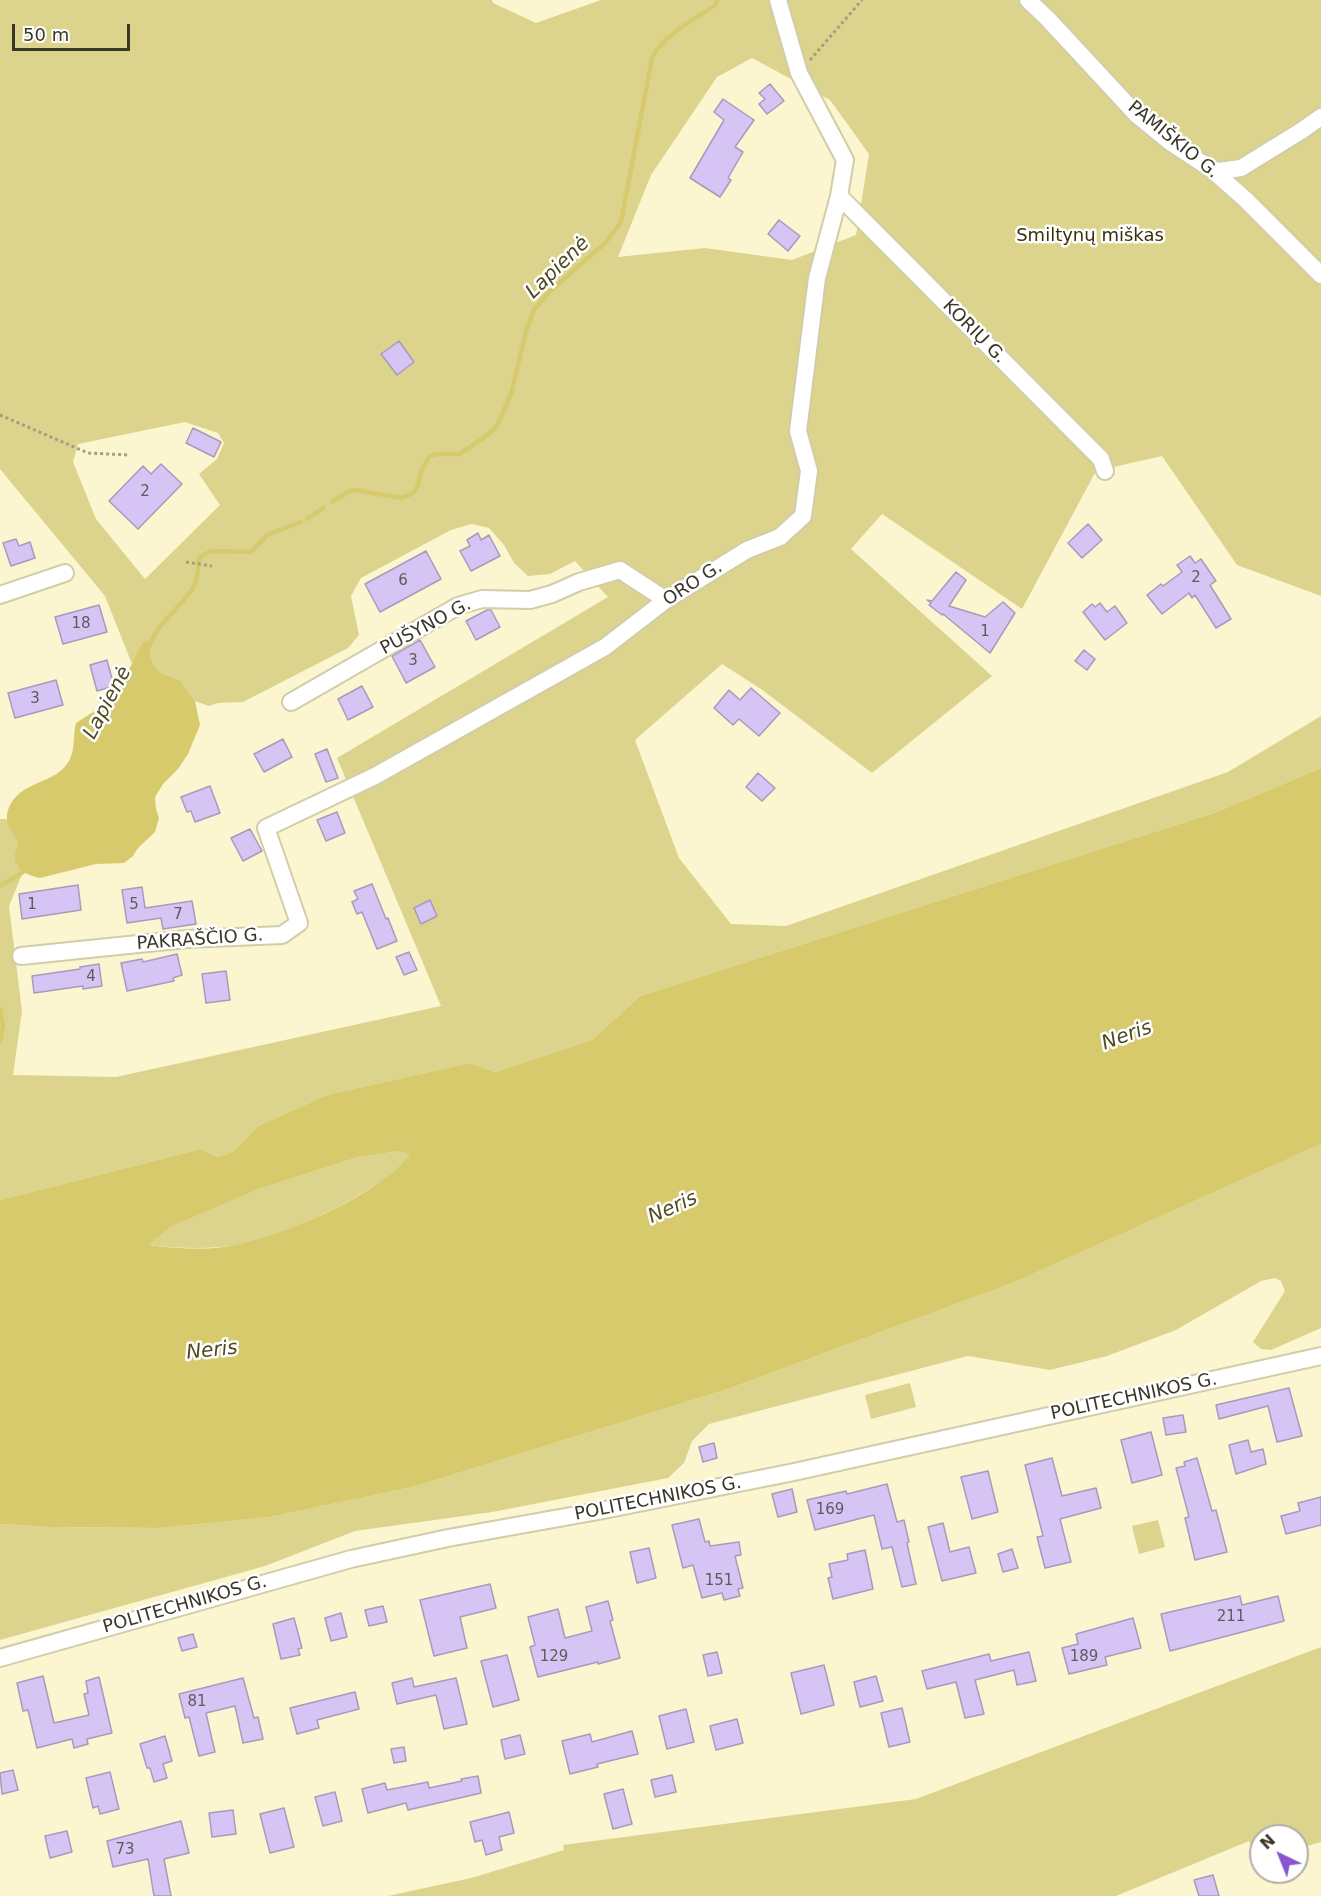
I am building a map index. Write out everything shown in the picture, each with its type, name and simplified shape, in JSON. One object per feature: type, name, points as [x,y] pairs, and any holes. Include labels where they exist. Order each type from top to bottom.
[{"type":"street","points":[[777,0],[799,73],[845,160],[838,195]]},
{"type":"street","name":"PAMIŠKIO G.","points":[[1028,0],[1137,115],[1170,142],[1210,169],[1245,199],[1321,275]]},
{"type":"street","points":[[1210,169],[1219,171],[1241,168],[1292,138],[1321,117]]},
{"type":"street","name":"ORO G.","points":[[375,776],[605,647],[666,600],[747,550],[780,537],[803,516],[809,471],[798,431],[817,278],[838,195]]},
{"type":"street","name":"KORIŲ G.","points":[[838,195],[1101,459],[1105,471]]},
{"type":"street","name":"PUŠYNO G.","points":[[291,702],[458,606],[482,599],[530,600],[620,570],[666,600]]},
{"type":"street","points":[[0,595],[65,573]]},
{"type":"street","name":"PAKRAŠČIO G.","points":[[21,956],[187,939],[282,935],[299,923],[266,828],[375,776]]},
{"type":"street","name":"POLITECHNIKOS G.","points":[[0,1658],[351,1559],[448,1538],[604,1510],[772,1476],[1321,1356]]},
{"type":"path","points":[[799,73],[862,0]]},
{"type":"path","points":[[0,415],[88,453],[129,455]]},
{"type":"path","points":[[186,562],[212,566]]},
{"type":"green space","name":"Smiltynų miškas","points":[[0,0],[492,0],[493,3],[536,23],[601,0],[1321,0],[1321,596],[1237,565],[1162,456],[1096,471],[1022,609],[882,514],[851,549],[992,676],[872,773],[761,689],[722,664],[635,740],[679,858],[731,924],[786,926],[1228,772],[1321,716],[1321,768],[1217,812],[640,996],[592,1040],[495,1072],[469,1063],[327,1095],[258,1126],[233,1152],[218,1157],[201,1149],[0,1200],[0,819],[6,819],[16,838],[17,865],[23,872],[9,906],[22,1011],[13,1075],[116,1077],[441,1006],[337,758],[608,597],[575,561],[550,574],[528,576],[514,563],[504,545],[489,528],[472,524],[451,530],[361,578],[351,596],[359,635],[348,648],[243,702],[218,703],[209,706],[195,701],[180,680],[161,673],[153,664],[150,654],[151,642],[139,648],[132,664],[105,596],[0,469]],"holes":[[[752,58],[830,100],[869,154],[856,235],[792,260],[705,248],[618,257],[651,175],[717,77]],[[185,422],[218,433],[224,443],[217,459],[199,474],[220,505],[145,579],[96,519],[73,462],[78,444]]]},
{"type":"green space","points":[[1321,1144],[1321,1328],[1271,1350],[1261,1349],[1253,1342],[1285,1291],[1281,1281],[1275,1278],[1261,1281],[1176,1330],[1107,1356],[1050,1370],[968,1356],[709,1424],[692,1441],[684,1463],[668,1478],[492,1512],[355,1531],[265,1566],[0,1640],[0,1524],[160,1528],[270,1517],[413,1487],[728,1389],[1015,1282]]},
{"type":"green space","points":[[399,1151],[411,1154],[401,1167],[383,1180],[339,1206],[290,1229],[242,1244],[222,1247],[185,1248],[149,1245],[169,1227],[259,1189],[355,1158]]},
{"type":"green space","points":[[910,1383],[916,1407],[871,1419],[865,1395]]},
{"type":"green space","points":[[1158,1520],[1165,1547],[1139,1554],[1132,1526]]},
{"type":"green space","points":[[1321,1647],[1321,1842],[1309,1846],[1309,1824],[1249,1824],[1249,1841],[1116,1896],[388,1896],[471,1878],[564,1850],[563,1845],[916,1799]]},
{"type":"water","points":[[145,641],[151,642],[150,654],[153,664],[161,673],[180,680],[195,701],[200,725],[188,754],[155,797],[159,818],[155,832],[124,863],[96,864],[40,878],[31,876],[19,868],[15,860],[18,843],[7,822],[10,806],[20,793],[65,767],[72,755],[76,723],[110,701]]},
{"type":"water","name":"Neris","points":[[1321,768],[1321,1144],[1015,1282],[728,1389],[413,1487],[270,1517],[160,1528],[0,1524],[0,1200],[201,1149],[218,1157],[233,1152],[258,1126],[327,1095],[469,1063],[495,1072],[592,1040],[640,996],[1217,812]],"holes":[[[399,1151],[410,1154],[376,1185],[352,1200],[324,1214],[268,1236],[215,1248],[149,1245],[170,1227],[259,1189],[355,1158]]]},
{"type":"building","points":[[770,84],[784,101],[767,114],[759,104],[765,99],[759,93]]},
{"type":"building","points":[[723,99],[754,120],[735,147],[743,152],[728,178],[731,180],[720,197],[690,178],[724,120],[714,112]]},
{"type":"building","points":[[779,220],[800,236],[788,251],[768,234]]},
{"type":"building","points":[[399,341],[414,362],[397,375],[381,354]]},
{"type":"building","points":[[193,428],[221,442],[214,457],[186,443]]},
{"type":"building","points":[[161,464],[182,484],[138,529],[109,501],[143,466],[151,474]]},
{"type":"building","points":[[1088,524],[1102,540],[1082,558],[1068,543]]},
{"type":"building","points":[[478,533],[481,540],[489,535],[500,556],[471,571],[460,551],[470,546],[467,540]]},
{"type":"building","points":[[16,539],[19,546],[30,542],[35,558],[11,566],[3,543]]},
{"type":"building","points":[[426,551],[441,579],[380,612],[365,584]]},
{"type":"building","points":[[1190,556],[1195,563],[1201,559],[1216,581],[1210,585],[1231,619],[1216,628],[1195,595],[1192,598],[1189,593],[1162,614],[1147,595],[1182,572],[1177,565]]},
{"type":"building","points":[[956,572],[966,580],[949,606],[985,617],[1003,602],[1015,613],[990,653],[929,605],[931,603],[927,600],[932,601]]},
{"type":"building","points":[[1100,603],[1107,612],[1115,606],[1127,623],[1105,640],[1083,612],[1092,604],[1095,607]]},
{"type":"building","points":[[99,605],[107,632],[63,644],[55,617]]},
{"type":"building","points":[[491,610],[500,627],[476,640],[466,621]]},
{"type":"building","points":[[420,640],[435,667],[406,683],[392,656]]},
{"type":"building","points":[[1084,650],[1095,659],[1087,670],[1075,661]]},
{"type":"building","points":[[107,660],[114,686],[97,691],[90,665]]},
{"type":"building","points":[[56,680],[63,705],[15,718],[8,693]]},
{"type":"building","points":[[362,686],[373,707],[348,720],[338,699]]},
{"type":"building","points":[[751,688],[780,713],[759,736],[739,719],[733,725],[714,708],[729,690],[740,700]]},
{"type":"building","points":[[283,739],[292,757],[264,772],[254,754]]},
{"type":"building","points":[[327,749],[338,778],[326,782],[315,754]]},
{"type":"building","points":[[758,773],[775,788],[762,801],[746,787]]},
{"type":"building","points":[[210,786],[220,813],[195,822],[191,811],[187,812],[181,797]]},
{"type":"building","points":[[337,812],[345,833],[326,841],[317,820]]},
{"type":"building","points":[[250,829],[262,851],[243,861],[231,838]]},
{"type":"building","points":[[372,884],[397,941],[377,949],[362,912],[357,914],[352,902],[358,899],[354,891]]},
{"type":"building","points":[[78,885],[81,910],[22,919],[19,894]]},
{"type":"building","points":[[142,887],[145,908],[192,901],[196,924],[163,929],[161,918],[127,923],[122,890]]},
{"type":"building","points":[[430,900],[437,916],[421,924],[414,908]]},
{"type":"building","points":[[409,952],[417,970],[404,975],[396,957]]},
{"type":"building","points":[[177,954],[182,975],[173,978],[174,981],[127,991],[121,963],[142,959],[143,962]]},
{"type":"building","points":[[99,964],[102,986],[83,989],[83,986],[34,993],[32,976]]},
{"type":"building","points":[[226,971],[230,1000],[206,1003],[202,974]]},
{"type":"building","points":[[1289,1388],[1302,1436],[1277,1442],[1268,1406],[1219,1419],[1216,1405]]},
{"type":"building","points":[[1183,1415],[1186,1432],[1166,1435],[1163,1418]]},
{"type":"building","points":[[1151,1432],[1162,1475],[1132,1483],[1121,1440]]},
{"type":"building","points":[[1248,1440],[1251,1452],[1263,1449],[1266,1464],[1236,1474],[1229,1445]]},
{"type":"building","points":[[714,1443],[717,1458],[703,1462],[699,1447]]},
{"type":"building","points":[[1052,1458],[1062,1496],[1096,1488],[1101,1508],[1060,1519],[1071,1562],[1045,1568],[1037,1537],[1043,1536],[1025,1465]]},
{"type":"building","points":[[1197,1458],[1212,1511],[1216,1510],[1227,1552],[1195,1560],[1185,1518],[1189,1517],[1176,1468],[1185,1466],[1184,1462]]},
{"type":"building","points":[[988,1471],[998,1512],[972,1519],[961,1477]]},
{"type":"building","points":[[887,1484],[897,1522],[904,1520],[916,1584],[902,1587],[892,1547],[882,1549],[874,1515],[815,1530],[807,1500],[846,1491],[847,1494]]},
{"type":"building","points":[[792,1489],[797,1512],[778,1517],[772,1494]]},
{"type":"building","points":[[1321,1497],[1321,1525],[1286,1534],[1281,1516],[1300,1511],[1298,1503]]},
{"type":"building","points":[[699,1519],[705,1542],[709,1541],[710,1546],[739,1542],[741,1555],[735,1556],[743,1588],[738,1589],[740,1596],[724,1600],[722,1593],[702,1598],[693,1565],[683,1568],[672,1525]]},
{"type":"building","points":[[943,1523],[950,1552],[969,1547],[976,1573],[942,1581],[928,1527]]},
{"type":"building","points":[[649,1548],[656,1578],[637,1583],[630,1552]]},
{"type":"building","points":[[1012,1549],[1018,1568],[1003,1572],[998,1554]]},
{"type":"building","points":[[865,1550],[873,1589],[833,1599],[828,1578],[832,1577],[829,1564],[848,1560],[847,1554]]},
{"type":"building","points":[[490,1584],[496,1608],[460,1617],[467,1648],[434,1656],[420,1600]]},
{"type":"building","points":[[1240,1596],[1242,1605],[1278,1596],[1284,1621],[1170,1651],[1161,1614]]},
{"type":"building","points":[[608,1601],[613,1620],[610,1621],[620,1658],[538,1677],[530,1647],[535,1645],[528,1617],[558,1609],[565,1638],[592,1631],[586,1607]]},
{"type":"building","points":[[383,1606],[387,1622],[369,1626],[365,1610]]},
{"type":"building","points":[[341,1613],[347,1637],[331,1641],[325,1618]]},
{"type":"building","points":[[294,1618],[302,1648],[298,1649],[300,1655],[281,1659],[273,1624]]},
{"type":"building","points":[[1133,1618],[1141,1648],[1105,1657],[1107,1665],[1069,1674],[1062,1648],[1078,1644],[1076,1634]]},
{"type":"building","points":[[193,1634],[197,1647],[182,1651],[178,1638]]},
{"type":"building","points":[[717,1652],[722,1673],[708,1676],[703,1655]]},
{"type":"building","points":[[1029,1652],[1036,1681],[1017,1685],[1014,1670],[975,1680],[984,1714],[965,1718],[956,1682],[927,1689],[922,1671],[989,1654],[991,1661]]},
{"type":"building","points":[[507,1655],[519,1700],[493,1707],[481,1661]]},
{"type":"building","points":[[824,1665],[834,1705],[801,1714],[791,1673]]},
{"type":"building","points":[[43,1676],[54,1723],[89,1715],[84,1694],[88,1693],[86,1681],[99,1677],[112,1733],[87,1739],[88,1744],[74,1748],[72,1739],[37,1748],[28,1710],[23,1711],[17,1683]]},
{"type":"building","points":[[876,1676],[883,1701],[860,1707],[854,1682]]},
{"type":"building","points":[[243,1678],[254,1718],[258,1717],[263,1739],[243,1743],[235,1706],[206,1713],[215,1752],[199,1756],[189,1717],[185,1718],[179,1694]]},
{"type":"building","points":[[412,1678],[414,1687],[456,1678],[467,1724],[444,1729],[436,1695],[397,1704],[392,1683]]},
{"type":"building","points":[[355,1692],[359,1709],[317,1720],[319,1728],[297,1734],[290,1708]]},
{"type":"building","points":[[902,1708],[910,1742],[889,1747],[881,1713]]},
{"type":"building","points":[[686,1709],[694,1742],[667,1749],[659,1716]]},
{"type":"building","points":[[737,1719],[743,1743],[716,1750],[710,1726]]},
{"type":"building","points":[[632,1731],[638,1754],[597,1764],[598,1767],[570,1774],[562,1741],[590,1734],[592,1742]]},
{"type":"building","points":[[520,1735],[525,1754],[505,1759],[501,1740]]},
{"type":"building","points":[[165,1736],[172,1761],[163,1764],[167,1778],[154,1782],[140,1744]]},
{"type":"building","points":[[404,1747],[406,1761],[394,1763],[391,1749]]},
{"type":"building","points":[[13,1770],[18,1790],[2,1794],[0,1773]]},
{"type":"building","points":[[110,1772],[119,1809],[100,1814],[98,1806],[93,1808],[86,1778]]},
{"type":"building","points":[[672,1775],[676,1792],[655,1797],[651,1780]]},
{"type":"building","points":[[478,1776],[481,1793],[408,1810],[406,1803],[368,1813],[362,1789],[385,1783],[387,1790],[428,1782],[429,1788]]},
{"type":"building","points":[[623,1789],[632,1824],[613,1829],[604,1794]]},
{"type":"building","points":[[335,1792],[342,1821],[323,1826],[315,1797]]},
{"type":"building","points":[[284,1808],[294,1847],[270,1853],[260,1814]]},
{"type":"building","points":[[233,1810],[236,1834],[212,1837],[209,1813]]},
{"type":"building","points":[[509,1812],[514,1833],[499,1837],[502,1850],[486,1855],[482,1840],[475,1842],[470,1822]]},
{"type":"building","points":[[181,1821],[189,1853],[164,1859],[171,1896],[154,1896],[148,1859],[113,1867],[107,1841]]},
{"type":"building","points":[[67,1831],[72,1852],[50,1858],[45,1836]]},
{"type":"building","points":[[1213,1875],[1219,1896],[1199,1896],[1194,1880]]},
{"type":"waterway","name":"Lapienė","points":[[333,501],[356,490],[402,498],[413,493],[429,457],[435,454],[459,454],[497,426],[511,394],[527,328],[534,310],[548,293],[605,243],[621,222],[652,58],[664,41],[715,5],[718,0]]},
{"type":"waterway","name":"Lapienė","points":[[307,519],[323,508]]},
{"type":"waterway","name":"Lapienė","points":[[149,647],[157,631],[194,586],[199,558],[211,551],[251,552],[267,535],[301,522]]},
{"type":"waterway","name":"Lapienė","points":[[0,886],[26,868]]},
{"type":"waterway","name":"Lapienė","points":[[0,1009],[3,1026],[0,1041]]}]
